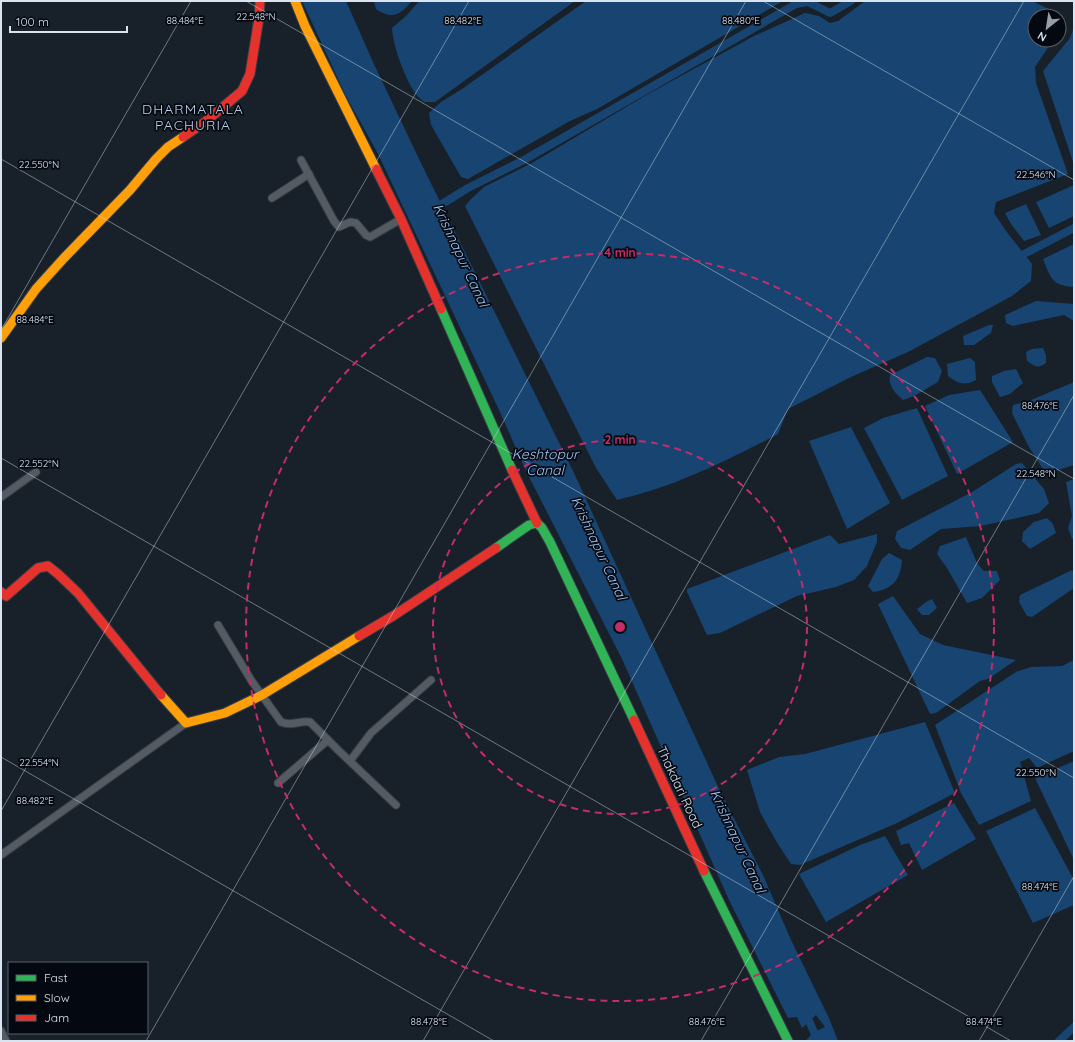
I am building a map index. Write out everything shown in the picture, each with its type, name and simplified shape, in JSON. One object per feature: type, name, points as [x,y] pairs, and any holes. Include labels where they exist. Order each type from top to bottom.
[{"type":"street","points":[[1,338],[36,289],[130,190],[156,159],[168,147],[205,122],[242,91],[250,74],[259,18],[260,1]]},
{"type":"street","name":"Thakdari Road","points":[[295,1],[305,26],[401,219],[524,500],[536,523],[542,528],[550,542],[702,866],[788,1041]]},
{"type":"street","points":[[301,160],[334,221],[339,227],[353,222],[356,223],[366,235],[370,237],[401,219]]},
{"type":"street","points":[[272,198],[309,174]]},
{"type":"street","points":[[1,497],[36,472]]},
{"type":"street","points":[[1,855],[186,723],[225,713],[262,695],[393,616],[488,554],[529,525],[536,523]]},
{"type":"street","points":[[3,597],[38,568],[48,566],[64,578],[95,612],[139,671],[186,723]]},
{"type":"street","points":[[218,625],[252,680],[281,722],[288,725],[304,721],[310,722],[396,805]]},
{"type":"street","points":[[350,761],[370,733],[430,680]]},
{"type":"street","points":[[278,783],[328,740]]},
{"type":"street","points":[[1,1032],[6,1041]]},
{"type":"water","name":"Keshtopur Canal","points":[[302,1],[346,1],[420,161],[574,473],[720,791],[763,875],[791,940],[829,1018],[838,1041],[805,1041],[814,1032],[825,1027],[816,1015],[802,1028],[797,1017],[788,1018],[729,900],[622,659],[527,473],[499,410],[378,154],[346,96]]},
{"type":"water","points":[[374,1],[412,1],[400,13],[392,15],[376,9]]},
{"type":"water","points":[[419,1],[575,1],[435,102],[424,102],[414,92],[406,77],[397,52],[392,28],[407,15]]},
{"type":"water","points":[[586,1],[783,1],[597,109],[570,121],[468,179],[461,177],[431,125],[429,113],[441,102],[462,89]]},
{"type":"water","points":[[865,1],[1032,1],[1047,8],[1027,8],[1027,48],[1048,48],[1035,67],[1036,83],[1068,174],[996,202],[994,213],[1032,264],[1031,281],[1012,296],[908,352],[851,377],[788,409],[778,434],[739,454],[679,481],[638,495],[617,500],[596,468],[465,206],[484,187],[532,163],[648,94],[754,36],[805,13],[819,16],[830,23],[838,21]]},
{"type":"water","points":[[1074,27],[1074,165],[1043,71],[1062,48],[1067,48],[1067,42]]},
{"type":"water","points":[[1074,185],[1074,216],[1049,228],[1036,202]]},
{"type":"water","points":[[1026,204],[1041,235],[1024,241],[1011,224],[1005,213]]},
{"type":"water","points":[[1074,244],[1074,287],[1061,285],[1050,276],[1043,259]]},
{"type":"water","points":[[1036,301],[1074,304],[1074,321],[1064,315],[1013,326],[1006,323],[1005,315]]},
{"type":"water","points":[[989,325],[993,325],[991,333],[974,345],[964,345],[963,336]]},
{"type":"water","points":[[1043,348],[1046,355],[1046,363],[1041,366],[1036,366],[1027,361],[1026,352],[1032,349]]},
{"type":"water","points":[[927,357],[935,358],[942,371],[938,382],[914,396],[903,400],[891,386],[890,375]]},
{"type":"water","points":[[970,358],[975,362],[976,380],[968,383],[962,383],[955,381],[948,376],[947,364]]},
{"type":"water","points":[[1016,369],[1023,383],[1010,394],[1000,397],[992,382],[992,376],[1004,371]]},
{"type":"water","points":[[1074,382],[1074,465],[1046,474],[1029,447],[1012,413],[1013,405],[1031,400]]},
{"type":"water","points":[[980,390],[1013,442],[957,474],[925,406],[949,395]]},
{"type":"water","points":[[917,408],[948,476],[902,500],[864,428],[883,418]]},
{"type":"water","points":[[851,427],[890,503],[847,529],[809,441]]},
{"type":"water","points":[[1022,463],[1044,489],[1049,503],[1039,513],[981,526],[941,529],[910,550],[901,548],[895,539],[897,531],[972,492],[1016,464]]},
{"type":"water","points":[[1074,479],[1074,538],[1072,539],[1068,528],[1072,516],[1066,482]]},
{"type":"water","points":[[1047,518],[1053,524],[1056,533],[1030,549],[1022,541],[1023,532],[1034,522]]},
{"type":"water","points":[[877,534],[877,542],[867,566],[854,580],[836,587],[797,596],[720,633],[707,635],[687,592],[687,589],[830,535],[839,544]]},
{"type":"water","points":[[966,537],[977,563],[984,571],[997,571],[1000,580],[982,598],[967,603],[947,568],[937,554],[940,546]]},
{"type":"water","points":[[889,553],[902,560],[900,573],[890,586],[880,591],[873,592],[868,586],[882,559]]},
{"type":"water","points":[[1072,570],[1074,574],[1074,588],[1032,617],[1027,616],[1019,602],[1020,595]]},
{"type":"water","points":[[893,596],[920,634],[943,645],[1016,660],[988,679],[980,681],[936,713],[930,714],[878,604]]},
{"type":"water","points":[[932,599],[937,608],[929,615],[922,615],[917,609]]},
{"type":"water","points":[[1074,660],[1074,751],[1037,768],[1029,758],[1020,762],[1031,801],[979,825],[961,793],[935,725],[1016,672],[1031,667],[1062,666]]},
{"type":"water","points":[[925,722],[955,793],[897,823],[800,865],[791,864],[760,812],[747,770],[779,757],[805,754]]},
{"type":"water","points":[[1074,761],[1074,860],[1035,778]]},
{"type":"water","points":[[954,803],[976,839],[922,870],[909,843],[901,845],[896,831]]},
{"type":"water","points":[[1035,808],[1074,880],[1074,905],[1033,923],[986,831]]},
{"type":"water","points":[[885,836],[908,875],[826,922],[799,874],[860,845]]},
{"type":"waterway","points":[[442,204],[468,188],[524,160],[796,4],[808,2],[830,13],[851,1]]},
{"type":"waterway","points":[[1024,254],[1074,228]]},
{"type":"waterway","name":"Krishnapur Canal","points":[[805,1012],[818,1041]]},
{"type":"waterway","points":[[1059,1041],[1074,1027]]},
{"type":"traffic: fast","points":[[441,309],[512,470]]},
{"type":"traffic: fast","points":[[496,548],[529,525],[537,523],[542,528],[634,720]]},
{"type":"traffic: fast","points":[[704,871],[788,1041]]},
{"type":"traffic: slow","points":[[295,1],[305,26],[376,169]]},
{"type":"traffic: slow","points":[[1,338],[36,289],[64,258],[130,190],[156,159],[168,147],[183,137]]},
{"type":"traffic: slow","points":[[161,695],[186,723],[225,713],[262,695],[359,636]]},
{"type":"traffic: jam","points":[[183,137],[205,122],[242,91],[250,74],[259,18],[260,1]]},
{"type":"traffic: jam","points":[[376,169],[401,219],[441,309]]},
{"type":"traffic: jam","points":[[512,470],[537,523]]},
{"type":"traffic: jam","points":[[359,636],[393,616],[496,548]]},
{"type":"traffic: jam","points":[[1,592],[6,596],[38,568],[48,566],[78,593],[161,695]]},
{"type":"traffic: jam","points":[[634,720],[704,871]]},
{"type":"district","name":"DHARMATALA PACHURIA","points":[[193,118]]}]
